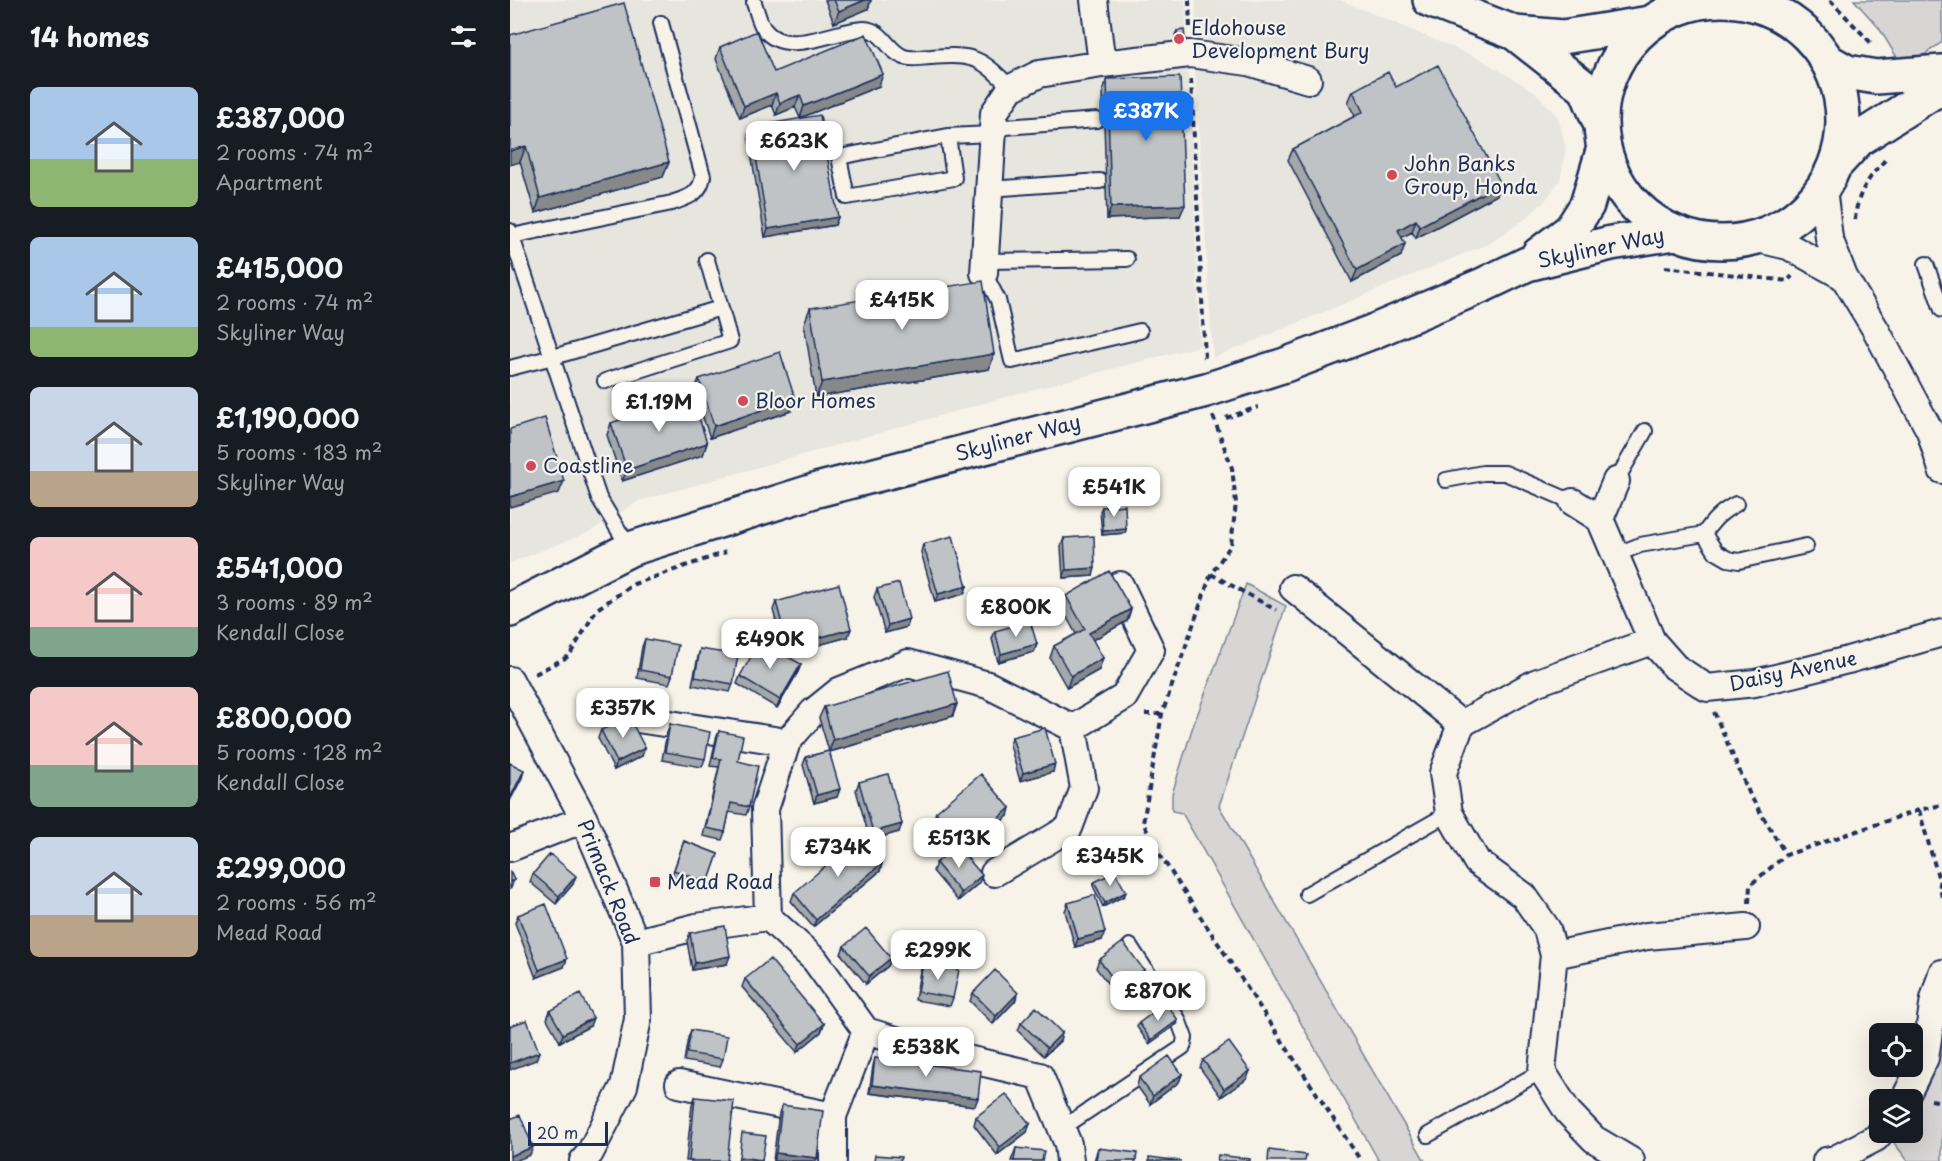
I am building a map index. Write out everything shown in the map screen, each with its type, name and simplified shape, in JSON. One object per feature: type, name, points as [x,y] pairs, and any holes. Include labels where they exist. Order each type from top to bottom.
[{"type":"street","points":[[1094,0],[1102,64]]},
{"type":"street","points":[[1430,0],[1515,33],[1563,37],[1712,0],[1750,3],[1784,17],[1819,50],[1848,72],[1876,77],[1942,72]]},
{"type":"street","points":[[1790,0],[1837,84],[1843,111],[1842,139],[1829,177],[1828,238],[1844,277],[1936,428],[1942,470]]},
{"type":"street","name":"Skyliner Way","points":[[1527,264],[1571,230],[1587,205],[1602,137],[1605,85],[1623,51],[1671,11]]},
{"type":"street","points":[[1515,33],[1586,89],[1618,185],[1643,214],[1675,233],[1714,242],[1754,238],[1781,227],[1804,210],[1859,139],[1931,93],[1942,89]]},
{"type":"street","points":[[984,267],[994,112],[1011,88],[1039,74],[1190,54],[1248,62],[1308,80]]},
{"type":"street","name":"Skyliner Way","points":[[510,610],[630,549],[817,490],[1210,405],[1285,365],[1372,332],[1527,264],[1611,243],[1675,233]]},
{"type":"street","points":[[1754,238],[1788,246],[1844,277]]},
{"type":"street","points":[[1573,502],[1600,519],[1616,481]]},
{"type":"street","name":"Daisy Avenue","points":[[1600,519],[1652,641],[1675,667],[1707,688],[1755,683],[1848,660],[1942,633]]},
{"type":"street","points":[[1073,728],[1124,697],[1151,650],[1120,585]]},
{"type":"street","points":[[1293,588],[1461,724]]},
{"type":"street","points":[[1630,1161],[1594,1140],[1568,1112],[1542,1071],[1554,956],[1547,929],[1524,896],[1477,862],[1449,813],[1443,773],[1461,724],[1535,682],[1652,641]]},
{"type":"street","points":[[1070,1161],[1068,1144],[1040,1076],[933,1051],[866,1031],[815,960],[768,917],[765,809],[787,742],[813,712],[839,691],[908,663],[988,685],[1073,728]]},
{"type":"street","name":"Primack Road","points":[[510,680],[584,819],[636,942],[638,1019],[624,1086],[591,1153],[584,1161]]},
{"type":"street","points":[[618,716],[787,742]]},
{"type":"street","points":[[994,873],[1068,828],[1084,788],[1073,728]]},
{"type":"street","points":[[510,848],[584,819]]},
{"type":"street","points":[[636,942],[696,927],[768,917]]},
{"type":"street","points":[[1554,956],[1647,936],[1746,927]]},
{"type":"street","points":[[1910,1089],[1925,1058],[1934,999],[1942,973]]},
{"type":"street","points":[[833,1161],[832,1116],[866,1031]]},
{"type":"street","points":[[679,1084],[832,1116]]},
{"type":"street","points":[[1826,1161],[1835,1159],[1869,1142]]},
{"type":"lane","points":[[754,3],[764,29],[778,41],[820,39],[862,29],[875,31],[898,55],[908,58],[952,55],[972,57],[989,66],[1011,88]]},
{"type":"lane","points":[[630,549],[599,498],[511,233],[672,203],[691,196],[702,186],[703,176],[661,23]]},
{"type":"lane","points":[[948,136],[954,178],[847,197],[839,157],[948,136],[1098,120]]},
{"type":"lane","points":[[989,189],[1100,181]]},
{"type":"lane","points":[[1127,259],[984,267],[998,300],[1012,360],[1140,331]]},
{"type":"lane","points":[[605,381],[730,341],[707,260]]},
{"type":"lane","points":[[1926,264],[1942,310]]},
{"type":"lane","points":[[510,368],[722,308]]},
{"type":"lane","points":[[1616,481],[1645,431]]},
{"type":"lane","points":[[1446,480],[1483,473],[1505,474],[1573,502]]},
{"type":"lane","points":[[1615,555],[1640,545],[1704,534],[1721,512],[1736,504]]},
{"type":"lane","points":[[1704,534],[1716,552],[1728,559],[1739,561],[1806,546]]},
{"type":"lane","points":[[1307,894],[1449,813]]},
{"type":"lane","points":[[1061,1129],[1183,1047],[1185,1038],[1178,1019],[1130,946]]},
{"type":"lane","points":[[1428,1135],[1542,1071]]},
{"type":"path","points":[[1189,0],[1210,405],[1232,468],[1236,503],[1231,545],[1210,574],[1162,714],[1143,824],[1160,855],[1361,1161]]},
{"type":"path","points":[[1830,0],[1880,52]]},
{"type":"path","points":[[1855,222],[1858,198],[1868,179],[1892,154]]},
{"type":"path","points":[[1659,266],[1788,281],[1794,273]]},
{"type":"path","points":[[1707,688],[1715,714],[1750,795],[1786,855]]},
{"type":"path","points":[[1746,927],[1750,885],[1786,855],[1919,810],[1942,806]]},
{"type":"path","points":[[1919,810],[1942,898]]},
{"type":"shaded area","points":[[510,0],[1185,0],[1200,346],[1027,391],[639,501],[587,533],[510,563]]},
{"type":"shaded area","points":[[1196,0],[1340,0],[1480,59],[1535,92],[1558,117],[1566,148],[1560,180],[1544,202],[1525,219],[1492,242],[1213,358],[1195,68]]},
{"type":"shaded area","points":[[1854,0],[1942,0],[1942,42],[1904,69],[1879,28]]},
{"type":"shaded area","points":[[1246,584],[1286,606],[1219,806],[1425,1161],[1379,1161],[1182,813],[1172,811],[1172,794],[1192,729]]},
{"type":"shaded area","points":[[1942,1012],[1942,1161],[1908,1161],[1894,1143],[1923,1143],[1923,1093],[1928,1085]]},
{"type":"building","points":[[834,0],[865,0],[839,11]]},
{"type":"building","points":[[624,3],[669,162],[540,198],[526,146],[510,151],[510,35]]},
{"type":"building","points":[[1184,30],[1185,39],[1177,40],[1177,31]]},
{"type":"building","points":[[757,31],[774,72],[866,34],[883,74],[804,106],[800,95],[780,103],[776,93],[744,106],[720,47]]},
{"type":"building","points":[[1438,65],[1501,184],[1420,226],[1416,220],[1398,230],[1405,244],[1357,270],[1293,149],[1363,112],[1353,91],[1388,72],[1396,87]]},
{"type":"building","points":[[1180,77],[1185,205],[1111,207],[1107,79]]},
{"type":"building","points":[[820,115],[838,217],[768,229],[751,127]]},
{"type":"building","points":[[983,281],[994,354],[822,382],[810,308]]},
{"type":"building","name":"Bloor Homes","points":[[780,352],[795,399],[714,426],[699,379]]},
{"type":"building","points":[[692,396],[707,443],[627,470],[611,423]]},
{"type":"building","name":"Coastline","points":[[545,418],[564,481],[510,497],[510,429]]},
{"type":"building","points":[[1125,505],[1126,529],[1103,531],[1102,507]]},
{"type":"building","points":[[953,536],[967,586],[938,594],[923,544]]},
{"type":"building","points":[[1094,536],[1095,568],[1066,570],[1064,538]]},
{"type":"building","points":[[1109,571],[1131,609],[1089,633],[1103,658],[1071,676],[1054,646],[1085,629],[1066,596]]},
{"type":"building","points":[[899,583],[909,619],[888,625],[877,589]]},
{"type":"building","points":[[839,584],[851,629],[788,646],[776,602]]},
{"type":"building","points":[[1030,621],[1037,644],[1001,654],[995,631]]},
{"type":"building","points":[[645,639],[678,645],[672,676],[640,670]]},
{"type":"building","points":[[760,641],[801,664],[780,700],[740,676]]},
{"type":"building","points":[[700,649],[738,655],[733,684],[695,677]]},
{"type":"building","points":[[948,671],[957,704],[833,740],[824,707]]},
{"type":"building","points":[[629,717],[645,748],[617,762],[601,730]]},
{"type":"building","points":[[670,724],[710,732],[705,759],[665,752]]},
{"type":"building","points":[[1045,728],[1055,764],[1023,773],[1012,737]]},
{"type":"building","points":[[719,731],[743,736],[738,761],[758,766],[749,807],[731,803],[725,832],[706,828],[721,759],[713,758]]},
{"type":"building","points":[[829,751],[840,789],[817,795],[806,757]]},
{"type":"building","points":[[510,763],[524,770],[510,798]]},
{"type":"building","points":[[888,774],[902,824],[873,832],[859,782]]},
{"type":"building","points":[[981,774],[1010,808],[965,847],[936,812]]},
{"type":"building","points":[[860,836],[882,863],[816,920],[794,893]]},
{"type":"building","points":[[684,841],[718,854],[708,883],[674,870]]},
{"type":"building","points":[[957,846],[982,875],[961,893],[936,863]]},
{"type":"building","points":[[550,854],[576,876],[559,896],[533,874]]},
{"type":"building","points":[[1115,872],[1126,892],[1105,903],[1094,882]]},
{"type":"building","points":[[1095,895],[1105,932],[1078,939],[1068,903]]},
{"type":"building","points":[[546,904],[567,959],[539,970],[518,915]]},
{"type":"building","points":[[725,926],[730,956],[695,963],[690,933]]},
{"type":"building","points":[[866,928],[891,958],[869,976],[844,946]]},
{"type":"building","points":[[1123,942],[1144,970],[1120,988],[1099,960]]},
{"type":"building","points":[[770,959],[824,1024],[800,1044],[745,979]]},
{"type":"building","points":[[923,963],[959,970],[953,998],[918,992]]},
{"type":"building","points":[[995,970],[1018,993],[996,1016],[973,993]]},
{"type":"building","points":[[580,994],[593,1018],[563,1034],[550,1011]]},
{"type":"building","points":[[1166,1003],[1178,1020],[1151,1040],[1139,1023]]},
{"type":"building","points":[[1036,1007],[1062,1033],[1047,1048],[1021,1023]]},
{"type":"building","points":[[527,1020],[539,1052],[510,1063],[510,1026]]},
{"type":"building","points":[[691,1030],[727,1036],[723,1059],[687,1053]]},
{"type":"building","points":[[1229,1042],[1250,1071],[1224,1089],[1203,1060]]},
{"type":"building","points":[[1169,1056],[1182,1074],[1153,1096],[1139,1078]]},
{"type":"building","points":[[875,1058],[981,1071],[978,1098],[872,1085]]},
{"type":"building","points":[[1006,1094],[1030,1124],[1000,1147],[976,1117]]},
{"type":"building","points":[[695,1097],[734,1101],[727,1161],[689,1161]]},
{"type":"building","points":[[782,1105],[823,1111],[817,1158],[776,1153]]},
{"type":"building","points":[[520,1115],[533,1147],[510,1156],[510,1119]]},
{"type":"building","points":[[742,1133],[766,1136],[762,1160],[739,1157]]},
{"type":"building","points":[[1016,1148],[1044,1151],[1042,1161],[1014,1161]]},
{"type":"building","points":[[1098,1148],[1137,1153],[1136,1161],[1096,1161]]},
{"type":"building","points":[[1269,1150],[1306,1155],[1305,1161],[1268,1161]]},
{"type":"building","points":[[875,1155],[901,1157],[900,1161],[874,1161]]},
{"type":"building","points":[[1218,1155],[1250,1159],[1250,1161],[1217,1161]]},
{"type":"building","points":[[1149,1157],[1181,1161],[1149,1161]]},
{"type":"place","name":"Eldohouse Development Bury","points":[[1179,39]]},
{"type":"place","name":"John Banks Group, Honda","points":[[1392,175]]},
{"type":"place","name":"Bloor Homes","points":[[743,401]]},
{"type":"place","name":"Coastline","points":[[531,466]]},
{"type":"place","name":"Mead Road","points":[[655,882]]}]
